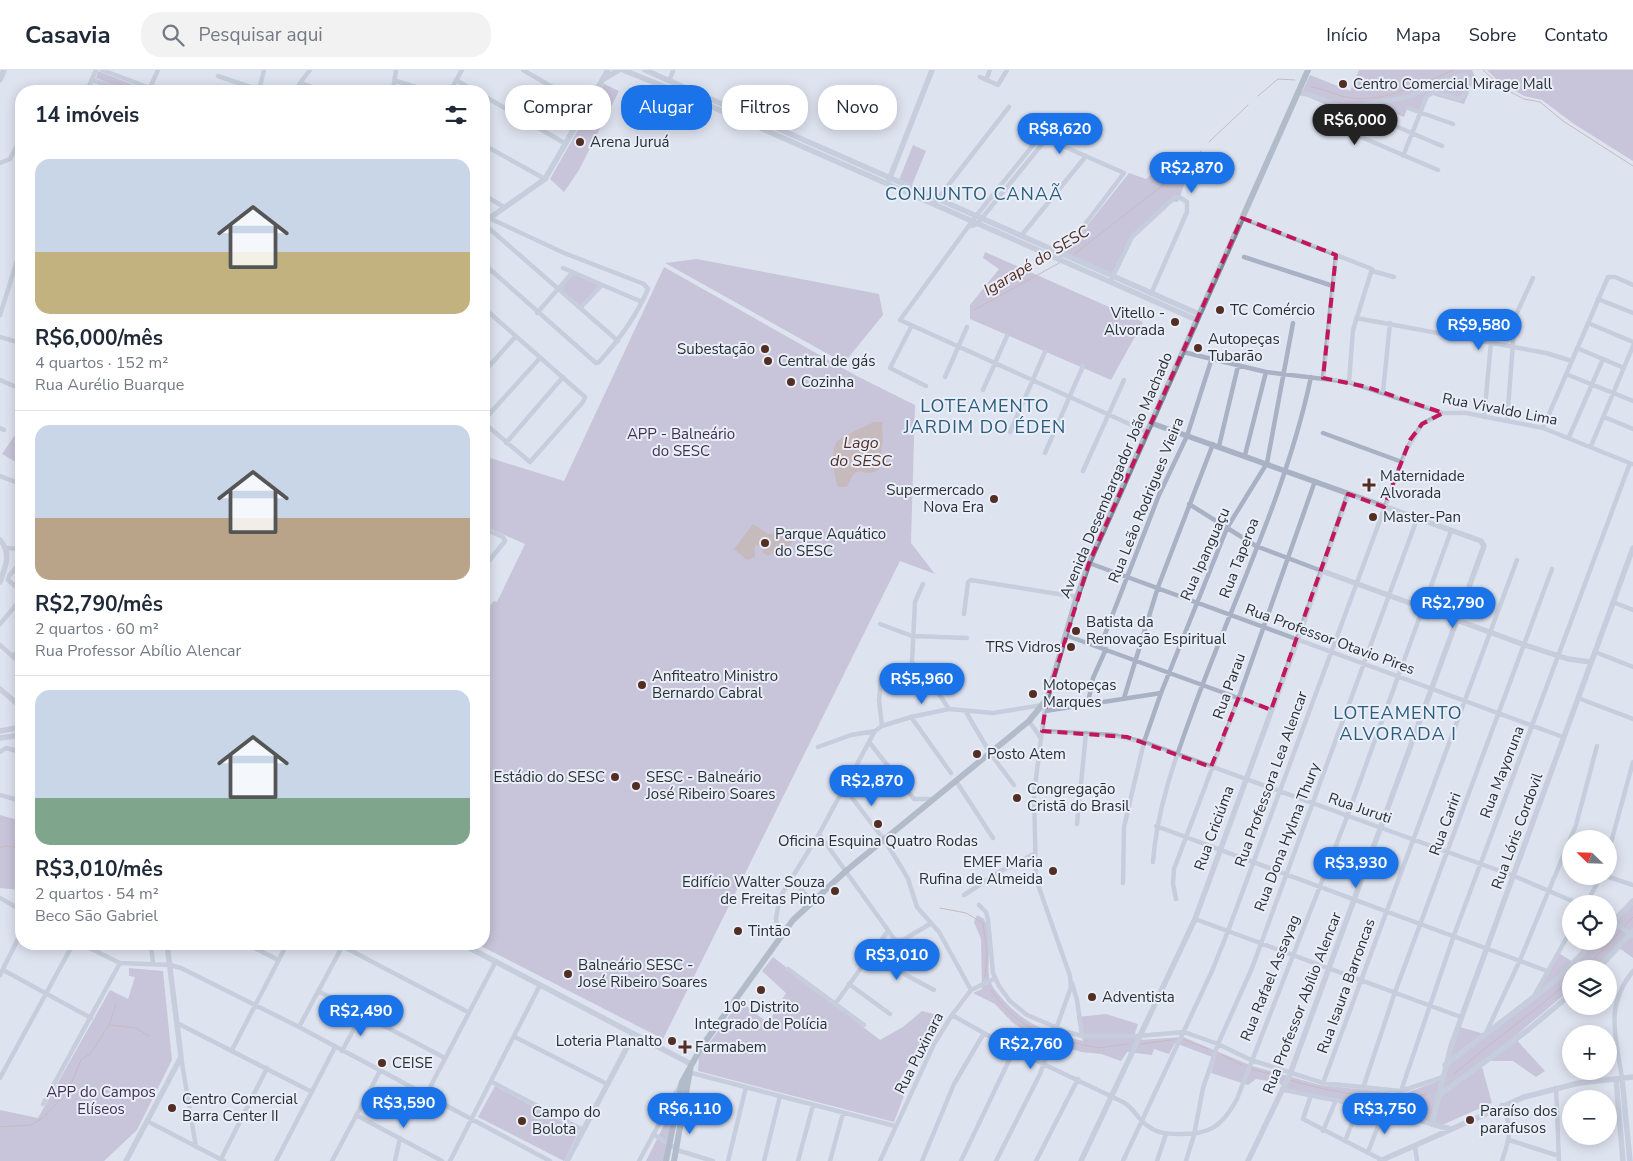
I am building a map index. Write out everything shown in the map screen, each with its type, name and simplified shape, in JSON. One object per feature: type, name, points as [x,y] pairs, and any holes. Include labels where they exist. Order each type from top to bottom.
[{"type":"main road","name":"Avenida Desembargador João Machado","points":[[674,1161],[691,1064],[778,938],[812,901],[847,870],[885,841],[1043,708],[1089,563],[1298,93],[1299,80],[1308,70]]},
{"type":"main road","name":"Avenida Desembargador João Machado","points":[[666,1161],[682,1082],[688,1073]]},
{"type":"street","points":[[0,78],[4,70]]},
{"type":"street","points":[[90,85],[96,70]]},
{"type":"street","points":[[102,70],[142,85]]},
{"type":"street","points":[[151,85],[158,70]]},
{"type":"street","points":[[260,85],[264,70]]},
{"type":"street","points":[[306,85],[300,83],[310,70]]},
{"type":"street","points":[[395,85],[396,70]]},
{"type":"street","points":[[453,85],[462,70]]},
{"type":"street","points":[[523,70],[549,85]]},
{"type":"street","points":[[600,85],[608,70]]},
{"type":"street","points":[[602,81],[619,70]]},
{"type":"street","points":[[623,70],[889,181],[938,199],[975,221]]},
{"type":"street","points":[[645,70],[889,181],[933,204],[1060,256],[1198,317]]},
{"type":"street","points":[[661,77],[664,70]]},
{"type":"street","points":[[889,181],[932,70]]},
{"type":"street","points":[[986,80],[990,70]]},
{"type":"street","points":[[980,77],[1000,84],[1007,70]]},
{"type":"street","points":[[669,81],[673,71]]},
{"type":"street","points":[[1298,93],[1311,95],[1344,108],[1390,101],[1422,91],[1454,76],[1464,75],[1469,79],[1467,89],[1459,99],[1434,92],[1427,96],[1403,156]]},
{"type":"street","points":[[218,76],[243,85]]},
{"type":"street","points":[[92,80],[107,85]]},
{"type":"street","points":[[456,80],[465,85]]},
{"type":"street","points":[[396,81],[409,85]]},
{"type":"street","points":[[1422,91],[1427,96]]},
{"type":"street","points":[[490,100],[566,144]]},
{"type":"street","points":[[933,204],[1009,107]]},
{"type":"street","points":[[1344,108],[1344,126],[1347,131],[1438,170]]},
{"type":"street","points":[[1408,108],[1453,124]]},
{"type":"street","points":[[1379,119],[1442,146]]},
{"type":"street","points":[[975,221],[1046,138],[1054,128],[1054,124],[1050,124],[975,221],[900,320],[911,327],[1147,432]]},
{"type":"street","points":[[490,218],[545,179],[574,130]]},
{"type":"street","points":[[1041,136],[1122,171],[1122,177],[1060,256]]},
{"type":"street","points":[[490,148],[545,179]]},
{"type":"street","points":[[0,163],[10,159],[15,149]]},
{"type":"street","points":[[1020,239],[1086,156]]},
{"type":"street","points":[[1112,279],[1132,236],[1174,198],[1178,197],[1187,202],[1187,212],[1150,295]]},
{"type":"street","points":[[490,199],[504,207]]},
{"type":"street","points":[[1242,218],[1372,270],[1394,276]]},
{"type":"street","points":[[490,223],[644,284],[648,289],[618,341],[599,362],[594,362],[490,270]]},
{"type":"street","points":[[490,225],[558,289],[618,341]]},
{"type":"street","points":[[1323,378],[1336,255]]},
{"type":"street","points":[[1244,257],[1333,286]]},
{"type":"street","points":[[563,268],[642,302]]},
{"type":"street","points":[[0,315],[15,270]]},
{"type":"street","points":[[1348,382],[1356,318],[1372,270]]},
{"type":"street","points":[[537,313],[572,273]]},
{"type":"street","points":[[1543,428],[1607,280],[1612,276],[1633,285]]},
{"type":"street","points":[[1507,421],[1515,317],[1533,278]]},
{"type":"street","points":[[581,307],[602,285]]},
{"type":"street","points":[[1598,299],[1633,313]]},
{"type":"street","points":[[490,314],[585,395],[583,402],[532,461],[525,460],[490,428]]},
{"type":"street","points":[[1356,318],[1390,322],[1572,361]]},
{"type":"street","points":[[1383,392],[1390,322]]},
{"type":"street","points":[[1588,323],[1633,342]]},
{"type":"street","name":"Rua Ipanguaçu","points":[[1123,883],[1124,827],[1144,742],[1161,693],[1227,528],[1268,463],[1293,324]]},
{"type":"street","points":[[911,327],[890,368],[926,386]]},
{"type":"street","points":[[945,377],[967,327]]},
{"type":"street","points":[[490,365],[516,336]]},
{"type":"street","points":[[983,390],[1007,336]]},
{"type":"street","points":[[0,337],[15,341]]},
{"type":"street","points":[[1484,417],[1491,343]]},
{"type":"street","points":[[1591,446],[1633,346]]},
{"type":"street","points":[[1577,348],[1624,368]]},
{"type":"street","points":[[1010,432],[1045,352]]},
{"type":"street","name":"Rua Vivaldo Lima","points":[[1183,352],[1211,361],[1266,372],[1348,382],[1443,413],[1484,417],[1543,428],[1632,464]]},
{"type":"street","points":[[490,415],[540,358]]},
{"type":"street","points":[[1569,437],[1603,359]]},
{"type":"street","name":"Rua Leão Rodrigues Vieira","points":[[1088,704],[1103,648],[1128,578],[1159,495],[1187,436],[1211,361]]},
{"type":"street","points":[[1045,453],[1083,366]]},
{"type":"street","points":[[1124,698],[1134,660],[1158,587],[1189,504],[1216,445],[1238,366]]},
{"type":"street","points":[[1245,455],[1266,372]]},
{"type":"street","points":[[1566,374],[1633,401]]},
{"type":"street","points":[[506,443],[563,377]]},
{"type":"street","name":"Rua Taperoa","points":[[1152,862],[1156,826],[1177,755],[1256,546],[1287,470],[1301,425],[1311,377]]},
{"type":"street","points":[[0,380],[15,386]]},
{"type":"street","points":[[1083,471],[1124,380]]},
{"type":"street","name":"Rua Professora Lea Alencar","points":[[1123,1161],[1184,1032],[1228,931],[1402,462],[1416,432],[1430,419],[1443,413]]},
{"type":"street","points":[[1604,417],[1633,429]]},
{"type":"street","points":[[1151,423],[1268,463],[1384,508],[1451,531]]},
{"type":"street","points":[[1323,433],[1402,462]]},
{"type":"street","name":"Rua Mayoruna","points":[[1401,1091],[1454,935],[1632,464]]},
{"type":"street","points":[[0,476],[15,482]]},
{"type":"street","name":"Rua Parau","points":[[1176,899],[1173,884],[1174,869],[1239,697],[1262,627],[1316,481]]},
{"type":"street","name":"Rua Criciúma","points":[[1081,1161],[1110,1095],[1194,919],[1297,641],[1348,494]]},
{"type":"street","points":[[1189,504],[1256,546],[1524,645],[1559,656],[1590,662]]},
{"type":"street","name":"Rua Dona Hylma Thury","points":[[1186,1161],[1194,1135],[1203,1088],[1218,1044],[1260,943],[1417,519]]},
{"type":"street","points":[[490,531],[503,537],[505,544],[490,561]]},
{"type":"street","name":"Rua Professor Abílio Alencar","points":[[1248,1161],[1284,1090],[1483,549],[1481,541],[1451,531]]},
{"type":"street","name":"Rua Rafael Assayag","points":[[1194,1135],[1216,1127],[1227,1116],[1237,1099],[1250,1060],[1347,817],[1451,531]]},
{"type":"street","points":[[0,540],[6,548],[0,582]]},
{"type":"street","points":[[6,548],[15,547]]},
{"type":"street","name":"Rua Lóris Cordovil","points":[[1432,1124],[1445,1065],[1461,1017],[1488,948],[1590,662],[1632,552]]},
{"type":"street","name":"Rua Isaura Barroncas","points":[[1323,1084],[1517,560]]},
{"type":"street","name":"Rua Professor Otavio Pires","points":[[1089,563],[1158,587],[1331,654],[1563,737]]},
{"type":"street","points":[[15,569],[8,580],[15,586]]},
{"type":"street","name":"Rua Cariri","points":[[1363,1088],[1395,992],[1552,569]]},
{"type":"street","points":[[964,614],[968,582],[971,580],[1077,597]]},
{"type":"street","points":[[923,584],[915,602],[912,662],[918,671],[931,682],[949,709]]},
{"type":"street","points":[[1613,602],[1633,610]]},
{"type":"street","points":[[0,624],[15,605]]},
{"type":"street","points":[[880,624],[912,636],[966,638]]},
{"type":"street","points":[[1065,635],[1271,710]]},
{"type":"street","points":[[0,645],[13,656],[15,654]]},
{"type":"street","points":[[1595,652],[1633,667]]},
{"type":"street","points":[[882,726],[879,684],[883,675],[918,671]]},
{"type":"street","points":[[0,689],[15,702]]},
{"type":"street","points":[[778,938],[777,907],[790,878],[819,834],[843,786],[875,732],[882,726],[911,717],[949,709],[993,713],[1032,706],[1043,708],[1088,704],[1161,693]]},
{"type":"street","points":[[1578,698],[1633,719]]},
{"type":"street","points":[[1032,706],[1036,714]]},
{"type":"street","points":[[1043,708],[1034,794],[1034,854],[1038,888],[1072,981],[1077,1000],[1082,1036]]},
{"type":"street","points":[[966,712],[990,753],[1014,785]]},
{"type":"street","points":[[911,717],[951,773]]},
{"type":"street","points":[[1029,721],[1041,734]]},
{"type":"street","points":[[0,731],[15,728]]},
{"type":"street","points":[[818,747],[851,736],[875,732]]},
{"type":"street","points":[[1077,824],[1086,733]]},
{"type":"street","name":"Rua Juruti","points":[[1041,734],[1086,733],[1112,735],[1144,742],[1514,876],[1562,896]]},
{"type":"street","points":[[0,738],[15,736]]},
{"type":"street","points":[[869,742],[914,799],[935,799]]},
{"type":"street","points":[[1486,1034],[1520,960],[1576,825],[1597,746]]},
{"type":"street","points":[[0,752],[6,748],[15,750]]},
{"type":"street","points":[[1614,830],[1633,762]]},
{"type":"street","points":[[956,781],[993,838]]},
{"type":"street","points":[[843,786],[885,841],[908,879],[917,907],[939,932],[972,990],[994,979]]},
{"type":"street","points":[[0,795],[15,799]]},
{"type":"street","points":[[1156,826],[1548,971]]},
{"type":"street","points":[[819,834],[847,870],[895,940],[900,941],[930,924]]},
{"type":"street","points":[[964,895],[1034,854]]},
{"type":"street","points":[[790,878],[812,901]]},
{"type":"street","points":[[1618,880],[1633,885]]},
{"type":"street","points":[[0,898],[15,907]]},
{"type":"street","points":[[1617,918],[1633,901]]},
{"type":"street","points":[[979,905],[986,912],[988,920],[994,979],[1019,1009],[1057,1029],[1082,1036],[1138,1036],[1184,1032],[1218,1044],[1250,1060],[1323,1084],[1401,1091],[1443,1077]]},
{"type":"street","points":[[1194,919],[1461,1017]]},
{"type":"street","points":[[1606,960],[1631,933],[1617,926]]},
{"type":"street","points":[[835,1004],[888,931]]},
{"type":"street","points":[[15,945],[1,972],[91,1018]]},
{"type":"street","points":[[1534,997],[1562,946]]},
{"type":"street","points":[[0,1078],[70,950]]},
{"type":"street","points":[[93,950],[120,963],[170,965],[181,968],[299,1028],[550,1161]]},
{"type":"street","points":[[152,950],[153,964]]},
{"type":"street","points":[[168,950],[196,1147]]},
{"type":"street","points":[[259,950],[278,960]]},
{"type":"street","points":[[232,1050],[284,950]]},
{"type":"street","points":[[299,1028],[340,950]]},
{"type":"street","points":[[352,950],[468,1012]]},
{"type":"street","points":[[474,950],[691,1064]]},
{"type":"street","points":[[875,950],[906,975],[934,990]]},
{"type":"street","points":[[1445,1065],[1560,977],[1586,950]]},
{"type":"street","points":[[426,1095],[496,961]]},
{"type":"street","points":[[43,1104],[120,963]]},
{"type":"street","points":[[788,969],[864,1025]]},
{"type":"street","points":[[1623,1161],[1614,1008],[1618,993],[1633,971]]},
{"type":"street","points":[[996,1161],[1044,1063],[1072,981]]},
{"type":"street","points":[[849,984],[890,1014]]},
{"type":"street","points":[[450,1161],[540,985]]},
{"type":"street","name":"Rua Puxinara","points":[[880,1161],[934,1044],[952,1014],[972,990]]},
{"type":"street","points":[[318,991],[445,1058]]},
{"type":"street","points":[[1438,1096],[1528,1030],[1562,1002]]},
{"type":"street","points":[[342,1051],[362,1014]]},
{"type":"street","points":[[952,1014],[1014,1050],[1078,1078],[1110,1095],[1133,1109],[1141,1121],[1155,1130],[1166,1134],[1194,1135]]},
{"type":"street","points":[[1494,1014],[1501,1022]]},
{"type":"street","points":[[177,1023],[312,1092]]},
{"type":"street","points":[[922,1161],[954,1084],[984,1033]]},
{"type":"street","points":[[566,1161],[634,1034]]},
{"type":"street","points":[[514,1038],[607,1084]]},
{"type":"street","points":[[1451,1046],[1458,1051],[1465,1050]]},
{"type":"street","points":[[276,1161],[335,1047]]},
{"type":"street","points":[[961,1161],[1014,1050]]},
{"type":"street","points":[[126,1161],[182,1057]]},
{"type":"street","points":[[147,1121],[222,1160],[267,1068]]},
{"type":"street","points":[[332,1161],[380,1071]]},
{"type":"street","points":[[688,1073],[896,1126]]},
{"type":"street","points":[[1311,1095],[1303,1116],[1306,1122],[1381,1160],[1502,1105],[1556,1088],[1633,1077]]},
{"type":"street","points":[[1036,1161],[1078,1078]]},
{"type":"street","points":[[1619,1078],[1630,1161]]},
{"type":"street","points":[[492,1082],[583,1130]]},
{"type":"street","points":[[639,1161],[682,1082]]},
{"type":"street","points":[[728,1161],[746,1087]]},
{"type":"street","points":[[1509,1140],[1559,1158],[1556,1088]]},
{"type":"street","points":[[1284,1090],[1359,1105],[1450,1129]]},
{"type":"street","points":[[764,1161],[780,1096]]},
{"type":"street","points":[[1324,1130],[1336,1100]]},
{"type":"street","points":[[798,1161],[813,1105]]},
{"type":"street","points":[[1345,1141],[1359,1105]]},
{"type":"street","points":[[1502,1105],[1510,1127],[1509,1140],[1502,1161]]},
{"type":"street","points":[[1368,1152],[1384,1111]]},
{"type":"street","points":[[830,1161],[843,1113]]},
{"type":"street","points":[[356,1115],[442,1161]]},
{"type":"street","points":[[653,1134],[670,1142],[676,1148],[713,1161]]},
{"type":"street","points":[[1157,1161],[1166,1134]]},
{"type":"street","points":[[395,1161],[400,1138]]},
{"type":"street","points":[[1415,1146],[1417,1161]]},
{"type":"highlighted area","points":[[1242,218],[1336,255],[1323,378],[1367,387],[1443,413],[1422,424],[1410,440],[1384,507],[1348,494],[1271,710],[1239,697],[1211,767],[1127,737],[1042,731],[1047,699],[1089,563]]},
{"type":"green space","points":[[1359,70],[1472,70],[1475,77],[1464,104],[1429,94],[1419,113],[1407,109],[1404,117],[1374,107],[1359,107],[1343,112],[1301,94],[1310,75],[1350,91]]},
{"type":"green space","points":[[1487,70],[1633,70],[1633,161],[1574,124],[1542,100],[1524,96],[1498,81]]},
{"type":"green space","points":[[98,71],[134,85],[114,85],[96,78]]},
{"type":"green space","points":[[611,87],[619,91],[611,107]]},
{"type":"green space","points":[[578,130],[599,130],[579,170],[564,192],[550,179]]},
{"type":"green space","points":[[913,145],[926,151],[912,185],[899,180]]},
{"type":"green space","points":[[1172,157],[1191,166],[1178,202],[1169,201],[1130,237],[1111,275],[1064,255],[1129,173],[1146,179]]},
{"type":"green space","points":[[985,252],[1143,322],[1111,380],[970,319],[970,305],[999,269],[983,258]]},
{"type":"green space","points":[[697,259],[879,294],[883,315],[844,363],[665,263]]},
{"type":"green space","name":"SESC - Balneário José Ribeiro Soares","points":[[664,267],[855,375],[915,405],[911,543],[935,574],[900,561],[663,1039],[489,950],[490,605],[494,601],[497,602],[525,544],[490,529],[490,458],[564,481]]},
{"type":"green space","points":[[572,273],[602,285],[581,307],[558,289]]},
{"type":"green space","points":[[15,435],[15,462],[2,454]]},
{"type":"green space","points":[[0,815],[15,819],[15,889],[0,888]]},
{"type":"green space","points":[[1633,903],[1633,958],[1617,948],[1617,920]]},
{"type":"green space","points":[[977,915],[984,919],[987,926],[989,976],[993,987],[1018,1014],[1048,1031],[1083,1041],[1077,1017],[1106,1014],[1138,1024],[1135,1033],[1139,1040],[1183,1037],[1252,1066],[1320,1085],[1404,1094],[1443,1079],[1460,1027],[1488,1035],[1537,998],[1538,989],[1559,953],[1570,960],[1562,960],[1562,997],[1514,1037],[1545,1071],[1536,1077],[1513,1061],[1492,1061],[1486,1058],[1481,1063],[1492,1103],[1442,1125],[1286,1089],[1279,1083],[1256,1079],[1248,1085],[1211,1073],[1215,1058],[1175,1043],[1169,1054],[1154,1049],[1152,1055],[1127,1052],[1121,1061],[1101,1054],[1081,1052],[1055,1043],[1048,1045],[1013,1023],[995,1004],[973,993],[982,989],[981,939],[974,922]]},
{"type":"green space","points":[[1589,950],[1614,950],[1603,960],[1580,960]]},
{"type":"green space","points":[[773,957],[880,1040],[903,1027],[922,1011],[938,1015],[895,1088],[905,1093],[894,1122],[698,1071],[699,1057],[740,1001],[768,1023],[786,993],[762,971]]},
{"type":"green space","name":"APP do Campos Elíseos","points":[[129,968],[163,971],[172,1060],[137,1130],[104,1161],[0,1161],[0,1110],[38,1118],[110,990],[128,999],[135,977],[129,976]]},
{"type":"green space","points":[[495,1086],[579,1131],[564,1161],[478,1117]]},
{"type":"green space","points":[[681,1091],[666,1161],[646,1161]]},
{"type":"water","name":"Lago do SESC","points":[[874,422],[882,422],[883,439],[879,469],[869,473],[858,472],[851,478],[847,487],[838,487],[833,459],[836,443],[847,435]]},
{"type":"water","name":"Parque Aquático do SESC","points":[[753,524],[768,534],[772,534],[776,528],[793,541],[781,558],[772,553],[768,556],[763,553],[763,546],[755,545],[755,557],[747,560],[734,549]]},
{"type":"waterway","name":"Igarapé do SESC","points":[[1311,87],[1347,97],[1379,97],[1417,86],[1454,70]]},
{"type":"waterway","points":[[1483,70],[1503,88],[1524,99],[1540,102],[1563,121],[1633,166]]},
{"type":"waterway","name":"Igarapé do SESC","points":[[1258,96],[1278,79],[1295,80]]},
{"type":"waterway","name":"Igarapé do SESC","points":[[1209,142],[1248,105]]},
{"type":"waterway","name":"Igarapé do SESC","points":[[1073,255],[1181,171],[1201,151]]},
{"type":"waterway","name":"Igarapé do SESC","points":[[974,310],[1061,262]]},
{"type":"waterway","points":[[0,848],[5,846],[15,847]]},
{"type":"waterway","points":[[940,908],[966,913],[983,923],[987,954],[985,977]]},
{"type":"waterway","points":[[1624,927],[1633,917]]},
{"type":"waterway","points":[[1593,960],[1622,930]]},
{"type":"waterway","points":[[1454,1074],[1562,987]]},
{"type":"waterway","points":[[991,990],[1003,1006],[1017,1018],[1033,1029],[1051,1037]]},
{"type":"waterway","points":[[0,1127],[31,1125],[44,1117],[71,1084],[81,1060],[91,1053],[109,1025],[116,1005]]},
{"type":"waterway","points":[[110,1025],[136,1028],[149,1036]]},
{"type":"waterway","points":[[1057,1039],[1098,1048],[1128,1044]]},
{"type":"waterway","points":[[1140,1044],[1172,1040]]},
{"type":"waterway","points":[[1185,1040],[1208,1049]]},
{"type":"waterway","points":[[1222,1055],[1242,1065]]},
{"type":"waterway","points":[[1251,1069],[1280,1077]]},
{"type":"waterway","points":[[1290,1080],[1339,1092],[1377,1096],[1395,1097],[1426,1094]]},
{"type":"place","name":"Centro Comercial Mirage Mall","points":[[1343,84]]},
{"type":"place","name":"Arena Juruá","points":[[580,142]]},
{"type":"place","name":"TC Comércio","points":[[1220,310]]},
{"type":"place","name":"Vitello - Alvorada","points":[[1175,322]]},
{"type":"place","name":"Autopeças Tubarão","points":[[1198,348]]},
{"type":"place","name":"Subestação","points":[[765,349]]},
{"type":"place","name":"Central de gás","points":[[768,361]]},
{"type":"place","name":"Cozinha","points":[[791,382]]},
{"type":"place","name":"Maternidade Alvorada","points":[[1369,485]]},
{"type":"place","name":"Supermercado Nova Era","points":[[994,499]]},
{"type":"place","name":"Master-Pan","points":[[1373,517]]},
{"type":"place","name":"Parque Aquático do SESC","points":[[765,543]]},
{"type":"place","name":"Batista da Renovação Espiritual","points":[[1076,631]]},
{"type":"place","name":"TRS Vidros","points":[[1071,647]]},
{"type":"place","name":"Anfiteatro Ministro Bernardo Cabral","points":[[642,685]]},
{"type":"place","name":"Motopeças Marques","points":[[1033,694]]},
{"type":"place","name":"Posto Atem","points":[[977,754]]},
{"type":"place","name":"Estádio do SESC","points":[[615,777]]},
{"type":"place","name":"SESC - Balneário José Ribeiro Soares","points":[[636,786]]},
{"type":"place","name":"Congregação Cristã do Brasil","points":[[1017,798]]},
{"type":"place","name":"Oficina Esquina Quatro Rodas","points":[[878,824]]},
{"type":"place","name":"EMEF Maria Rufina de Almeida","points":[[1053,871]]},
{"type":"place","name":"Edifício Walter Souza de Freitas Pinto","points":[[835,891]]},
{"type":"place","name":"Tintão","points":[[738,931]]},
{"type":"place","name":"Balneário SESC - José Ribeiro Soares","points":[[568,974]]},
{"type":"place","name":"10º Distrito Integrado de Polícia","points":[[761,990]]},
{"type":"place","name":"Adventista","points":[[1092,997]]},
{"type":"place","name":"Loteria Planalto","points":[[672,1041]]},
{"type":"place","name":"Farmabem","points":[[685,1047]]},
{"type":"place","name":"CEISE","points":[[382,1063]]},
{"type":"place","name":"Centro Comercial Barra Center II","points":[[172,1108]]},
{"type":"place","name":"Paraíso dos parafusos","points":[[1470,1120]]},
{"type":"place","name":"Campo do Bolota","points":[[522,1121]]},
{"type":"district","name":"CONJUNTO CANAÃ","points":[[974,194]]},
{"type":"district","name":"LOTEAMENTO JARDIM DO ÉDEN","points":[[985,416]]},
{"type":"district","name":"LOTEAMENTO ALVORADA I","points":[[1398,723]]},
{"type":"park label","name":"APP - Balneário do SESC","points":[[681,442]]}]
